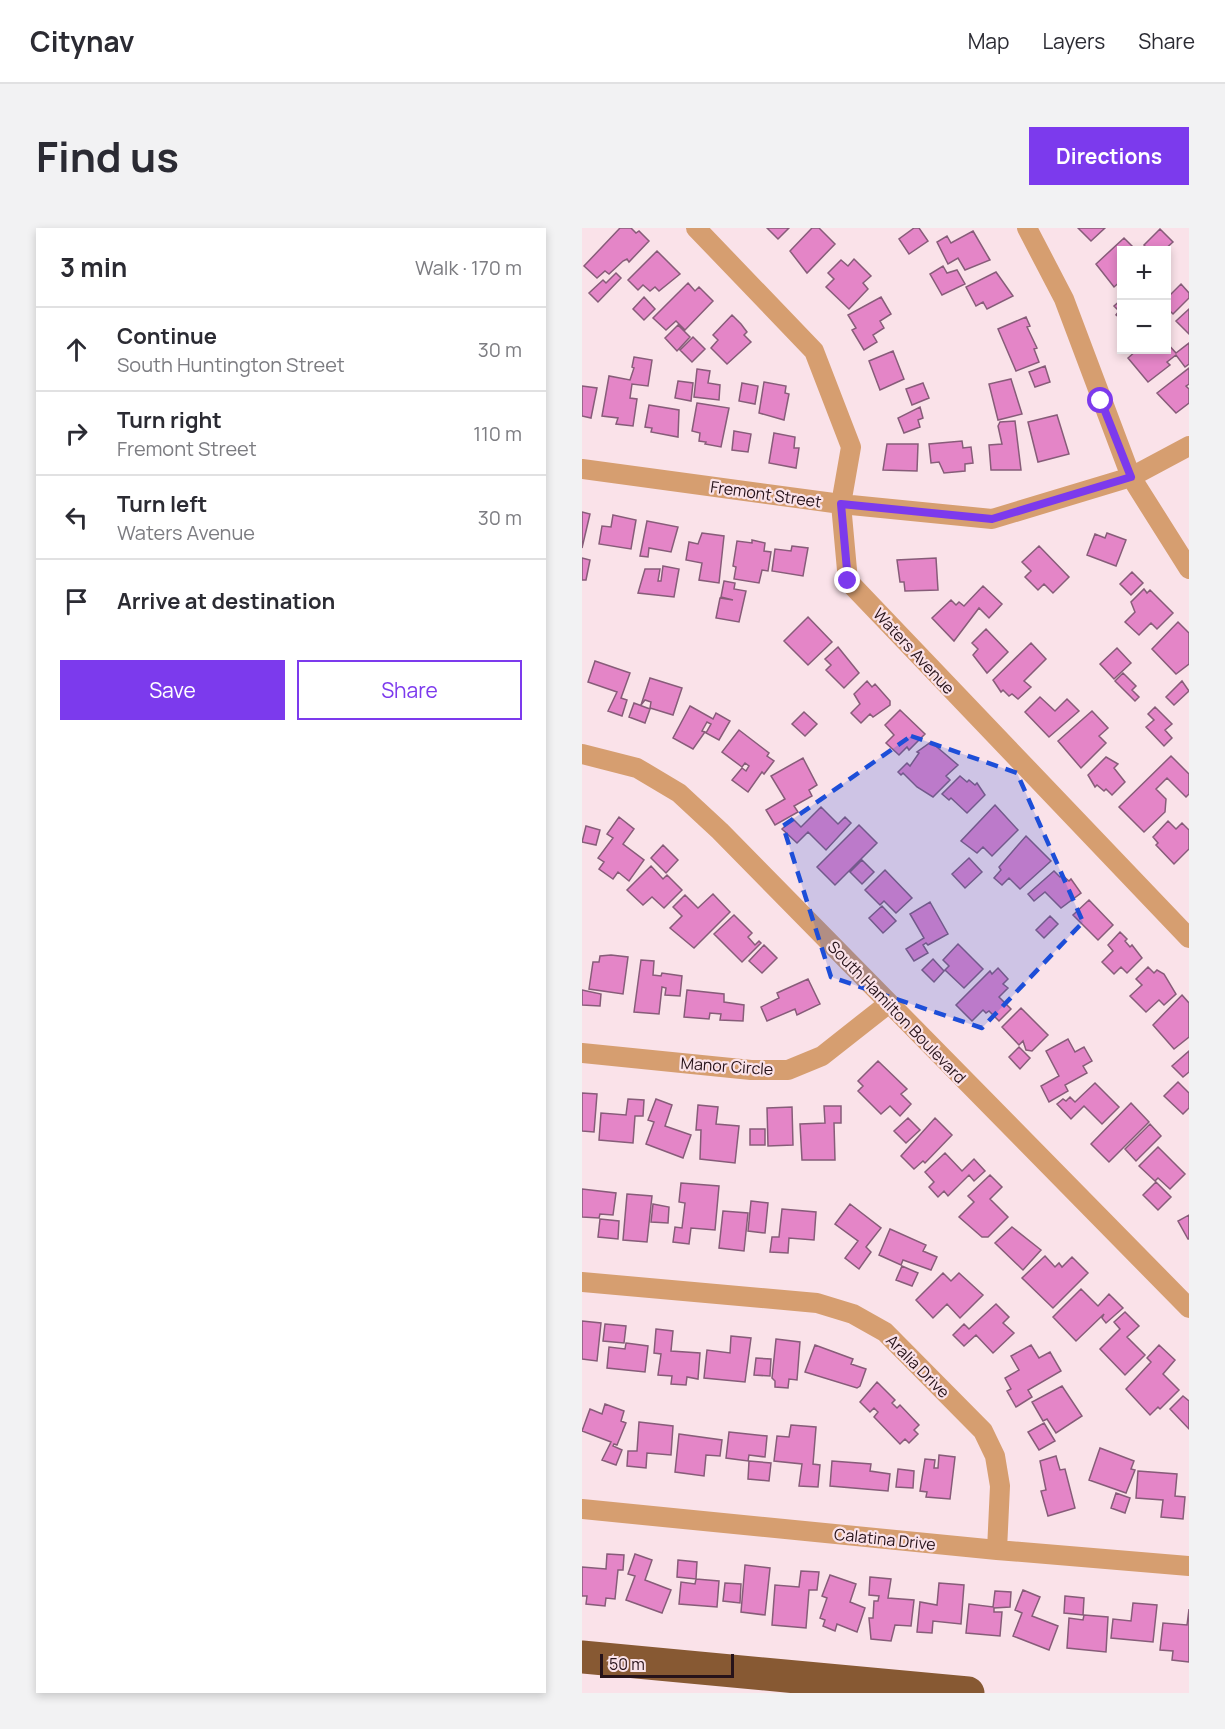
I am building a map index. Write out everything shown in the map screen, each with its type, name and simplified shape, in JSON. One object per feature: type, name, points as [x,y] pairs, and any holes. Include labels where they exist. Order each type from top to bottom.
[{"type":"highway","points":[[582,1657],[969,1693]]},
{"type":"street","name":"Waters Avenue","points":[[696,228],[814,351],[851,447],[841,504],[848,581],[1189,938]]},
{"type":"street","points":[[1027,228],[1064,299],[1131,477],[1189,569]]},
{"type":"street","name":"Fremont Street","points":[[582,469],[841,504],[992,519],[1131,477],[1189,446]]},
{"type":"street","name":"South Hamilton Boulevard","points":[[582,754],[637,768],[679,794],[720,831],[1189,1308]]},
{"type":"street","name":"Manor Circle","points":[[582,1053],[751,1070],[788,1070],[822,1056],[888,1004]]},
{"type":"street","name":"Aralia Drive","points":[[582,1282],[817,1303],[853,1314],[885,1332],[983,1431],[995,1456],[1000,1486],[997,1551]]},
{"type":"street","name":"Calatina Drive","points":[[582,1509],[997,1551],[1189,1566]]},
{"type":"highlighted area","points":[[911,736],[1017,773],[1083,922],[982,1028],[831,977],[783,826]]},
{"type":"building","points":[[620,228],[631,228],[636,233],[639,231],[649,241],[629,262],[627,259],[623,261],[609,274],[605,271],[597,278],[584,266]]},
{"type":"building","points":[[767,228],[789,228],[778,239]]},
{"type":"building","points":[[812,228],[819,228],[835,244],[807,273],[790,251]]},
{"type":"building","points":[[914,228],[919,228],[928,241],[909,254],[899,239]]},
{"type":"building","points":[[1078,228],[1105,228],[1091,241]]},
{"type":"building","points":[[1160,229],[1173,242],[1168,246],[1144,245]]},
{"type":"building","points":[[973,231],[990,260],[965,270],[958,258],[948,264],[937,242],[947,236],[951,243]]},
{"type":"building","points":[[1124,238],[1132,246],[1117,246],[1117,284],[1114,287],[1096,264]]},
{"type":"building","points":[[657,251],[680,274],[659,291],[655,287],[650,291],[643,285],[638,290],[628,280]]},
{"type":"building","points":[[854,259],[871,276],[863,283],[868,289],[849,309],[826,287],[834,279],[828,273],[841,260],[848,266]]},
{"type":"building","points":[[943,266],[947,273],[957,270],[965,284],[942,295],[930,274]]},
{"type":"building","points":[[996,272],[1013,296],[987,309],[983,302],[976,306],[966,287]]},
{"type":"building","points":[[616,273],[621,278],[598,302],[589,293],[603,280],[606,283]]},
{"type":"building","points":[[688,283],[695,291],[699,287],[713,301],[685,330],[676,321],[666,330],[653,318]]},
{"type":"building","points":[[1181,284],[1189,293],[1189,298],[1173,314],[1171,312],[1171,294]]},
{"type":"building","points":[[644,297],[655,309],[644,320],[633,309]]},
{"type":"building","points":[[881,297],[891,314],[880,321],[884,328],[873,335],[877,342],[864,350],[852,330],[856,328],[848,315]]},
{"type":"building","points":[[1189,309],[1189,334],[1176,321]]},
{"type":"building","points":[[732,315],[747,332],[744,335],[751,342],[727,364],[711,348],[718,340],[713,335]]},
{"type":"building","points":[[1026,317],[1030,326],[1027,327],[1037,348],[1034,349],[1039,362],[1016,371],[998,329]]},
{"type":"building","points":[[678,325],[690,337],[677,351],[665,338]]},
{"type":"building","points":[[693,337],[705,349],[692,362],[680,350]]},
{"type":"building","points":[[1189,343],[1189,364],[1185,367],[1176,355],[1167,362],[1170,365],[1148,382],[1128,358],[1132,354],[1171,354],[1171,348],[1176,353]]},
{"type":"building","points":[[893,351],[904,379],[880,390],[869,361]]},
{"type":"building","points":[[634,357],[652,360],[648,386],[632,384],[630,398],[637,399],[633,426],[616,424],[618,418],[602,416],[609,376],[630,380],[634,368],[632,367]]},
{"type":"building","points":[[1045,366],[1050,382],[1035,387],[1029,372]]},
{"type":"building","points":[[1189,368],[1189,384],[1186,386],[1189,389],[1189,403],[1176,413],[1157,393]]},
{"type":"building","points":[[697,369],[710,371],[708,383],[720,385],[719,400],[694,397]]},
{"type":"building","points":[[1011,379],[1022,414],[998,420],[989,384]]},
{"type":"building","points":[[678,381],[693,383],[691,401],[675,398]]},
{"type":"building","points":[[764,382],[786,386],[785,393],[789,394],[784,420],[759,413]]},
{"type":"building","points":[[742,383],[758,386],[755,404],[739,401]]},
{"type":"building","points":[[923,383],[929,398],[912,405],[906,389]]},
{"type":"building","points":[[582,386],[597,388],[591,418],[582,416]]},
{"type":"building","points":[[697,403],[729,408],[721,447],[699,441],[700,433],[692,431]]},
{"type":"building","points":[[649,405],[679,410],[678,437],[651,432],[652,428],[645,427]]},
{"type":"building","points":[[920,407],[923,418],[918,420],[920,427],[904,433],[898,418]]},
{"type":"building","points":[[1057,415],[1069,454],[1038,462],[1028,422]]},
{"type":"building","points":[[1015,421],[1021,470],[991,470],[989,445],[1002,444],[998,426],[1000,422]]},
{"type":"building","points":[[734,431],[751,434],[748,452],[732,450]]},
{"type":"building","points":[[774,433],[795,437],[794,448],[799,448],[796,468],[769,463]]},
{"type":"building","points":[[962,441],[963,448],[971,447],[973,463],[965,464],[965,471],[944,473],[939,462],[931,463],[929,444]]},
{"type":"building","points":[[887,444],[918,444],[917,471],[883,470]]},
{"type":"building","points":[[582,512],[590,514],[582,548]]},
{"type":"building","points":[[613,515],[636,520],[631,549],[599,544],[602,526],[611,527]]},
{"type":"building","points":[[647,521],[678,527],[671,552],[649,548],[648,557],[640,556]]},
{"type":"building","points":[[702,533],[724,536],[719,583],[699,580],[702,563],[686,560],[689,542],[698,544]]},
{"type":"building","points":[[1107,533],[1126,540],[1116,566],[1087,555],[1095,534],[1105,538]]},
{"type":"building","points":[[752,540],[765,543],[764,551],[771,552],[768,571],[762,570],[759,583],[734,579],[736,567],[733,566],[737,541],[752,543]]},
{"type":"building","points":[[792,546],[808,548],[803,576],[772,571],[775,549],[791,551]]},
{"type":"building","points":[[1039,546],[1069,577],[1053,593],[1044,584],[1038,590],[1025,577],[1031,571],[1022,562]]},
{"type":"building","points":[[582,558],[590,560],[586,580],[582,580]]},
{"type":"building","points":[[936,558],[938,590],[905,591],[904,582],[900,582],[897,560]]},
{"type":"building","points":[[663,566],[679,569],[674,597],[638,593],[645,569],[660,569],[658,581],[661,581]]},
{"type":"building","points":[[1132,572],[1143,583],[1131,595],[1120,584]]},
{"type":"building","points":[[724,581],[735,583],[734,589],[746,591],[739,622],[716,618],[720,598],[733,600],[721,597]]},
{"type":"building","points":[[983,586],[1002,604],[989,618],[979,608],[954,641],[932,618],[951,600],[956,605],[959,602],[964,606]]},
{"type":"building","points":[[1144,589],[1147,593],[1150,590],[1173,613],[1157,629],[1151,623],[1139,635],[1125,622],[1135,612],[1131,602]]},
{"type":"building","points":[[808,617],[832,642],[808,665],[784,641]]},
{"type":"building","points":[[1178,622],[1189,633],[1189,664],[1176,674],[1152,649]]},
{"type":"building","points":[[986,629],[1008,652],[987,673],[973,655],[978,649],[972,643]]},
{"type":"building","points":[[1031,643],[1046,659],[1024,681],[1031,687],[1018,699],[1012,694],[1009,696],[1003,690],[1001,692],[993,680]]},
{"type":"building","points":[[838,647],[859,673],[844,688],[826,670],[831,665],[825,659]]},
{"type":"building","points":[[1117,648],[1131,663],[1114,679],[1100,664]]},
{"type":"building","points":[[595,661],[630,673],[621,698],[627,700],[622,716],[608,711],[617,692],[588,682]]},
{"type":"building","points":[[1123,673],[1136,686],[1132,690],[1139,697],[1135,701],[1115,681]]},
{"type":"building","points":[[650,678],[682,688],[673,715],[650,708],[651,702],[645,700],[641,705]]},
{"type":"building","points":[[867,681],[872,687],[875,684],[890,701],[890,705],[873,717],[870,714],[861,723],[851,713],[860,704],[854,694]]},
{"type":"building","points":[[1182,681],[1189,691],[1174,705],[1166,697]]},
{"type":"building","points":[[1040,697],[1055,711],[1067,699],[1079,711],[1049,737],[1025,712]]},
{"type":"building","points":[[634,703],[650,709],[645,723],[629,717]]},
{"type":"building","points":[[690,706],[713,719],[716,713],[730,721],[719,740],[706,733],[711,724],[707,722],[702,731],[705,732],[693,749],[673,738]]},
{"type":"building","points":[[1155,707],[1172,724],[1165,730],[1172,738],[1164,746],[1146,727],[1154,720],[1148,714]]},
{"type":"building","points":[[900,710],[925,734],[909,750],[907,747],[899,755],[886,743],[894,735],[885,725]]},
{"type":"building","points":[[1092,711],[1108,728],[1099,736],[1106,743],[1081,768],[1058,741]]},
{"type":"building","points":[[804,712],[817,724],[805,736],[792,724]]},
{"type":"building","points":[[739,730],[769,753],[767,756],[774,761],[764,774],[762,772],[748,792],[732,780],[742,768],[746,771],[749,766],[745,763],[742,767],[722,752]]},
{"type":"building","points":[[931,742],[958,765],[946,776],[950,780],[933,797],[917,787],[903,773],[901,775],[898,772],[907,763],[910,766],[919,753],[917,752]]},
{"type":"building","points":[[1171,756],[1189,774],[1189,794],[1186,797],[1167,778],[1156,789],[1166,799],[1165,812],[1144,832],[1119,807]]},
{"type":"building","points":[[1106,757],[1118,764],[1114,768],[1125,782],[1112,795],[1106,789],[1104,791],[1097,785],[1095,787],[1088,775]]},
{"type":"building","points":[[803,758],[817,785],[809,790],[812,796],[794,806],[798,812],[775,825],[766,810],[785,799],[771,776]]},
{"type":"building","points":[[960,776],[967,782],[969,780],[975,785],[977,783],[985,795],[967,813],[951,798],[949,800],[942,794]]},
{"type":"building","points":[[995,805],[1018,830],[992,856],[983,847],[977,853],[961,841]]},
{"type":"building","points":[[821,807],[838,824],[845,817],[851,823],[826,850],[808,832],[797,843],[782,829],[793,819],[801,827]]},
{"type":"building","points":[[619,817],[634,829],[623,844],[644,860],[629,881],[618,872],[613,879],[599,869],[604,862],[598,858],[613,838],[607,834]]},
{"type":"building","points":[[1168,821],[1176,829],[1182,823],[1189,830],[1189,849],[1174,864],[1156,845],[1158,843],[1153,837]]},
{"type":"building","points":[[859,825],[877,843],[835,885],[817,867]]},
{"type":"building","points":[[586,826],[600,830],[596,845],[582,842]]},
{"type":"building","points":[[1026,836],[1051,861],[1020,889],[1009,878],[1002,885],[994,878],[1001,870],[999,867]]},
{"type":"building","points":[[663,845],[678,860],[666,873],[651,858]]},
{"type":"building","points":[[969,858],[982,872],[965,888],[952,874]]},
{"type":"building","points":[[862,860],[874,872],[862,884],[850,872]]},
{"type":"building","points":[[651,866],[663,879],[667,875],[682,890],[664,908],[652,897],[643,905],[627,890]]},
{"type":"building","points":[[885,870],[912,898],[896,913],[884,901],[880,905],[865,890]]},
{"type":"building","points":[[1054,871],[1060,877],[1062,875],[1069,881],[1071,879],[1081,893],[1061,908],[1045,892],[1034,901],[1028,894]]},
{"type":"building","points":[[713,894],[730,912],[694,948],[670,928],[682,916],[673,907],[685,895],[698,908]]},
{"type":"building","points":[[1089,900],[1113,925],[1098,940],[1073,915]]},
{"type":"building","points":[[930,902],[948,934],[928,945],[926,943],[923,945],[928,953],[914,961],[906,949],[924,938],[910,914]]},
{"type":"building","points":[[882,906],[896,921],[883,933],[869,918]]},
{"type":"building","points":[[734,915],[752,933],[748,937],[755,945],[759,941],[761,943],[742,962],[714,934]]},
{"type":"building","points":[[1050,916],[1058,924],[1044,938],[1036,930]]},
{"type":"building","points":[[1120,932],[1127,939],[1125,941],[1130,947],[1132,945],[1142,958],[1127,973],[1121,967],[1114,974],[1102,962],[1113,951],[1108,945]]},
{"type":"building","points":[[958,944],[983,969],[964,988],[945,970],[949,966],[943,960]]},
{"type":"building","points":[[764,945],[777,958],[762,973],[749,961]]},
{"type":"building","points":[[600,956],[628,957],[623,994],[589,989],[593,962],[599,962]]},
{"type":"building","points":[[933,959],[944,971],[934,982],[922,970]]},
{"type":"building","points":[[641,960],[654,961],[653,975],[661,976],[662,973],[682,976],[680,996],[665,995],[666,988],[662,987],[659,1014],[634,1012]]},
{"type":"building","points":[[1148,967],[1154,973],[1157,970],[1164,974],[1176,994],[1164,1005],[1159,1000],[1146,1012],[1130,996],[1142,985],[1136,979]]},
{"type":"building","points":[[998,968],[1008,979],[1003,984],[1008,988],[999,997],[1011,1009],[999,1021],[989,1011],[986,1013],[983,1010],[972,1021],[956,1005],[990,971],[992,974]]},
{"type":"building","points":[[808,979],[820,1004],[797,1015],[795,1009],[767,1021],[761,1007],[779,998],[777,993]]},
{"type":"building","points":[[582,990],[601,994],[600,1006],[582,1005]]},
{"type":"building","points":[[687,990],[724,994],[724,1002],[744,1005],[743,1021],[720,1020],[721,1014],[710,1013],[709,1019],[684,1017]]},
{"type":"building","points":[[1182,995],[1189,1003],[1189,1037],[1174,1049],[1153,1025]]},
{"type":"building","points":[[1021,1008],[1048,1035],[1032,1051],[1026,1050],[1023,1041],[1019,1045],[1002,1027]]},
{"type":"building","points":[[1068,1039],[1075,1052],[1084,1047],[1092,1061],[1083,1066],[1087,1073],[1065,1085],[1068,1091],[1049,1102],[1041,1086],[1059,1076],[1046,1051]]},
{"type":"building","points":[[1019,1047],[1030,1058],[1020,1069],[1009,1057]]},
{"type":"building","points":[[1189,1051],[1189,1072],[1183,1077],[1172,1066]]},
{"type":"building","points":[[878,1061],[907,1089],[901,1094],[911,1104],[900,1116],[890,1106],[881,1114],[858,1091],[863,1086],[858,1081]]},
{"type":"building","points":[[1178,1082],[1189,1093],[1189,1108],[1183,1114],[1164,1096]]},
{"type":"building","points":[[1095,1083],[1119,1107],[1102,1124],[1084,1106],[1071,1119],[1057,1104],[1070,1097],[1075,1102]]},
{"type":"building","points":[[582,1093],[597,1094],[594,1132],[582,1131]]},
{"type":"building","points":[[628,1099],[644,1100],[643,1116],[635,1116],[633,1143],[599,1140],[601,1113],[626,1115]]},
{"type":"building","points":[[656,1099],[672,1105],[665,1126],[691,1135],[683,1158],[646,1144],[654,1122],[648,1120]]},
{"type":"building","points":[[1131,1103],[1149,1122],[1109,1162],[1091,1144]]},
{"type":"building","points":[[698,1105],[718,1107],[716,1124],[739,1126],[735,1163],[700,1159],[701,1130],[696,1130]]},
{"type":"building","points":[[824,1106],[841,1106],[841,1123],[834,1123],[835,1160],[802,1160],[800,1124],[825,1123]]},
{"type":"building","points":[[792,1107],[793,1145],[768,1146],[767,1108]]},
{"type":"building","points":[[908,1118],[920,1130],[906,1143],[894,1131]]},
{"type":"building","points":[[935,1118],[952,1135],[925,1163],[923,1161],[914,1169],[901,1156]]},
{"type":"building","points":[[1150,1124],[1161,1136],[1136,1161],[1125,1149]]},
{"type":"building","points":[[750,1129],[765,1129],[765,1145],[750,1145]]},
{"type":"building","points":[[1158,1147],[1185,1174],[1170,1189],[1158,1178],[1155,1181],[1139,1166]]},
{"type":"building","points":[[945,1153],[962,1171],[974,1159],[985,1171],[974,1181],[969,1175],[948,1196],[944,1191],[938,1197],[929,1187],[934,1182],[925,1172]]},
{"type":"building","points":[[990,1175],[1002,1187],[990,1199],[1008,1217],[988,1237],[982,1237],[959,1217],[974,1202],[968,1196]]},
{"type":"building","points":[[1156,1182],[1171,1197],[1158,1210],[1143,1195]]},
{"type":"building","points":[[681,1183],[719,1186],[715,1230],[691,1228],[689,1244],[673,1242],[675,1227],[682,1228],[685,1203],[679,1202]]},
{"type":"building","points":[[582,1189],[616,1193],[613,1215],[600,1214],[599,1218],[582,1217]]},
{"type":"building","points":[[627,1194],[652,1196],[647,1242],[623,1240]]},
{"type":"building","points":[[751,1201],[768,1203],[765,1233],[748,1231]]},
{"type":"building","points":[[653,1204],[669,1207],[668,1223],[651,1222]]},
{"type":"building","points":[[850,1204],[881,1228],[866,1247],[871,1252],[859,1269],[845,1258],[858,1241],[835,1224]]},
{"type":"building","points":[[782,1209],[816,1212],[814,1240],[789,1238],[788,1253],[770,1252],[772,1237],[779,1237]]},
{"type":"building","points":[[723,1211],[748,1213],[744,1251],[719,1248]]},
{"type":"building","points":[[1189,1215],[1189,1239],[1188,1239],[1178,1221]]},
{"type":"building","points":[[600,1219],[619,1221],[618,1239],[598,1237]]},
{"type":"building","points":[[1012,1227],[1041,1250],[1023,1270],[995,1243]]},
{"type":"building","points":[[890,1229],[926,1245],[923,1251],[937,1257],[931,1270],[903,1260],[901,1265],[879,1255]]},
{"type":"building","points":[[1045,1256],[1055,1267],[1059,1263],[1062,1267],[1072,1257],[1088,1273],[1053,1308],[1022,1278]]},
{"type":"building","points":[[902,1266],[918,1273],[912,1286],[896,1280]]},
{"type":"building","points":[[943,1273],[951,1281],[959,1273],[983,1295],[960,1318],[947,1304],[933,1318],[916,1300]]},
{"type":"building","points":[[1081,1289],[1098,1306],[1109,1294],[1123,1308],[1106,1323],[1102,1318],[1104,1314],[1076,1341],[1053,1317]]},
{"type":"building","points":[[996,1304],[1009,1317],[1003,1323],[1014,1333],[993,1353],[976,1335],[964,1346],[953,1335],[964,1324],[969,1329]]},
{"type":"building","points":[[1125,1312],[1139,1326],[1127,1337],[1145,1355],[1125,1375],[1100,1349],[1120,1329],[1114,1322]]},
{"type":"building","points":[[582,1321],[601,1323],[597,1361],[582,1359]]},
{"type":"building","points":[[605,1324],[626,1326],[624,1343],[603,1341]]},
{"type":"building","points":[[656,1329],[673,1331],[671,1351],[700,1353],[698,1379],[687,1377],[686,1385],[671,1384],[672,1376],[658,1375],[661,1354],[654,1353]]},
{"type":"building","points":[[731,1336],[751,1338],[745,1382],[704,1378],[707,1350],[730,1353]]},
{"type":"building","points":[[776,1339],[800,1342],[797,1380],[789,1379],[788,1388],[775,1387],[775,1381],[772,1378]]},
{"type":"building","points":[[626,1343],[648,1346],[645,1372],[607,1368],[609,1347],[625,1349]]},
{"type":"building","points":[[815,1345],[853,1359],[851,1364],[866,1369],[860,1386],[857,1388],[805,1372]]},
{"type":"building","points":[[1031,1345],[1039,1358],[1050,1352],[1061,1371],[1028,1390],[1032,1397],[1016,1407],[1007,1391],[1011,1389],[1005,1378],[1019,1370],[1011,1356]]},
{"type":"building","points":[[1159,1345],[1175,1360],[1163,1374],[1179,1390],[1160,1409],[1158,1407],[1150,1415],[1126,1389],[1151,1362],[1147,1358]]},
{"type":"building","points":[[756,1358],[771,1359],[770,1376],[754,1375]]},
{"type":"building","points":[[877,1382],[895,1400],[892,1403],[897,1408],[900,1405],[919,1425],[914,1430],[918,1434],[909,1443],[905,1439],[900,1444],[874,1417],[878,1412],[874,1408],[870,1412],[860,1402]]},
{"type":"building","points":[[1062,1386],[1082,1416],[1056,1433],[1047,1419],[1043,1421],[1032,1402]]},
{"type":"building","points":[[1183,1396],[1189,1401],[1189,1429],[1170,1409]]},
{"type":"building","points":[[605,1404],[624,1411],[621,1421],[626,1423],[617,1445],[613,1446],[622,1450],[616,1465],[602,1460],[611,1442],[582,1431],[590,1409],[602,1414]]},
{"type":"building","points":[[639,1422],[673,1426],[671,1455],[647,1453],[646,1468],[627,1466],[628,1451],[637,1451]]},
{"type":"building","points":[[1044,1423],[1055,1441],[1039,1450],[1028,1432]]},
{"type":"building","points":[[791,1425],[816,1427],[813,1464],[820,1465],[818,1487],[799,1486],[802,1464],[774,1461],[777,1436],[789,1437]]},
{"type":"building","points":[[729,1432],[767,1436],[765,1457],[749,1455],[748,1461],[726,1458]]},
{"type":"building","points":[[679,1434],[722,1440],[720,1456],[706,1455],[704,1476],[675,1472]]},
{"type":"building","points":[[1100,1448],[1134,1461],[1131,1469],[1135,1470],[1126,1493],[1089,1480]]},
{"type":"building","points":[[939,1455],[955,1457],[950,1499],[926,1497],[927,1492],[920,1491],[925,1459],[935,1460],[934,1468],[938,1468]]},
{"type":"building","points":[[1056,1456],[1060,1470],[1065,1469],[1075,1508],[1048,1516],[1041,1491],[1046,1490],[1040,1461]]},
{"type":"building","points":[[749,1461],[771,1463],[769,1481],[748,1479]]},
{"type":"building","points":[[832,1461],[871,1464],[870,1471],[890,1474],[888,1491],[830,1486]]},
{"type":"building","points":[[898,1469],[914,1471],[913,1488],[896,1487]]},
{"type":"building","points":[[1138,1471],[1177,1474],[1175,1496],[1185,1497],[1183,1519],[1161,1517],[1163,1500],[1136,1498]]},
{"type":"building","points":[[1116,1493],[1130,1498],[1125,1513],[1111,1508]]},
{"type":"building","points":[[607,1554],[624,1555],[623,1570],[618,1570],[615,1599],[606,1598],[605,1606],[586,1604],[587,1596],[582,1596],[582,1567],[606,1569]]},
{"type":"building","points":[[635,1554],[652,1560],[645,1580],[671,1590],[662,1613],[626,1600],[635,1576],[628,1574]]},
{"type":"building","points":[[678,1560],[697,1562],[696,1579],[677,1577]]},
{"type":"building","points":[[745,1565],[770,1568],[765,1615],[741,1612]]},
{"type":"building","points":[[801,1571],[819,1572],[817,1590],[809,1590],[806,1628],[772,1625],[775,1585],[799,1587]]},
{"type":"building","points":[[830,1575],[856,1584],[850,1602],[865,1608],[857,1632],[837,1624],[835,1631],[823,1626],[825,1620],[820,1618],[827,1598],[822,1596]]},
{"type":"building","points":[[870,1577],[891,1579],[888,1598],[914,1600],[911,1626],[895,1625],[891,1641],[871,1639],[869,1618],[873,1618],[874,1601],[878,1601],[879,1596],[869,1595]]},
{"type":"building","points":[[696,1579],[719,1581],[717,1607],[679,1604],[681,1582],[695,1584]]},
{"type":"building","points":[[725,1583],[741,1584],[740,1603],[723,1601]]},
{"type":"building","points":[[939,1583],[964,1585],[961,1624],[933,1621],[932,1633],[917,1632],[920,1602],[937,1605]]},
{"type":"building","points":[[1023,1590],[1040,1597],[1032,1616],[1058,1626],[1049,1650],[1013,1636],[1022,1613],[1015,1610]]},
{"type":"building","points":[[995,1591],[1011,1592],[1010,1607],[994,1608],[994,1612],[1002,1612],[1000,1636],[966,1633],[969,1604],[993,1607]]},
{"type":"building","points":[[1065,1596],[1084,1598],[1083,1615],[1064,1613]]},
{"type":"building","points":[[1133,1603],[1157,1605],[1153,1642],[1111,1638],[1113,1619],[1131,1621]]},
{"type":"building","points":[[1189,1609],[1189,1662],[1172,1660],[1173,1651],[1160,1650],[1163,1623],[1187,1625]]},
{"type":"building","points":[[1084,1615],[1108,1617],[1106,1652],[1067,1648],[1069,1618],[1083,1620]]},
{"type":"route","points":[[848,581],[841,504],[992,519],[1131,477],[1101,401]]}]
